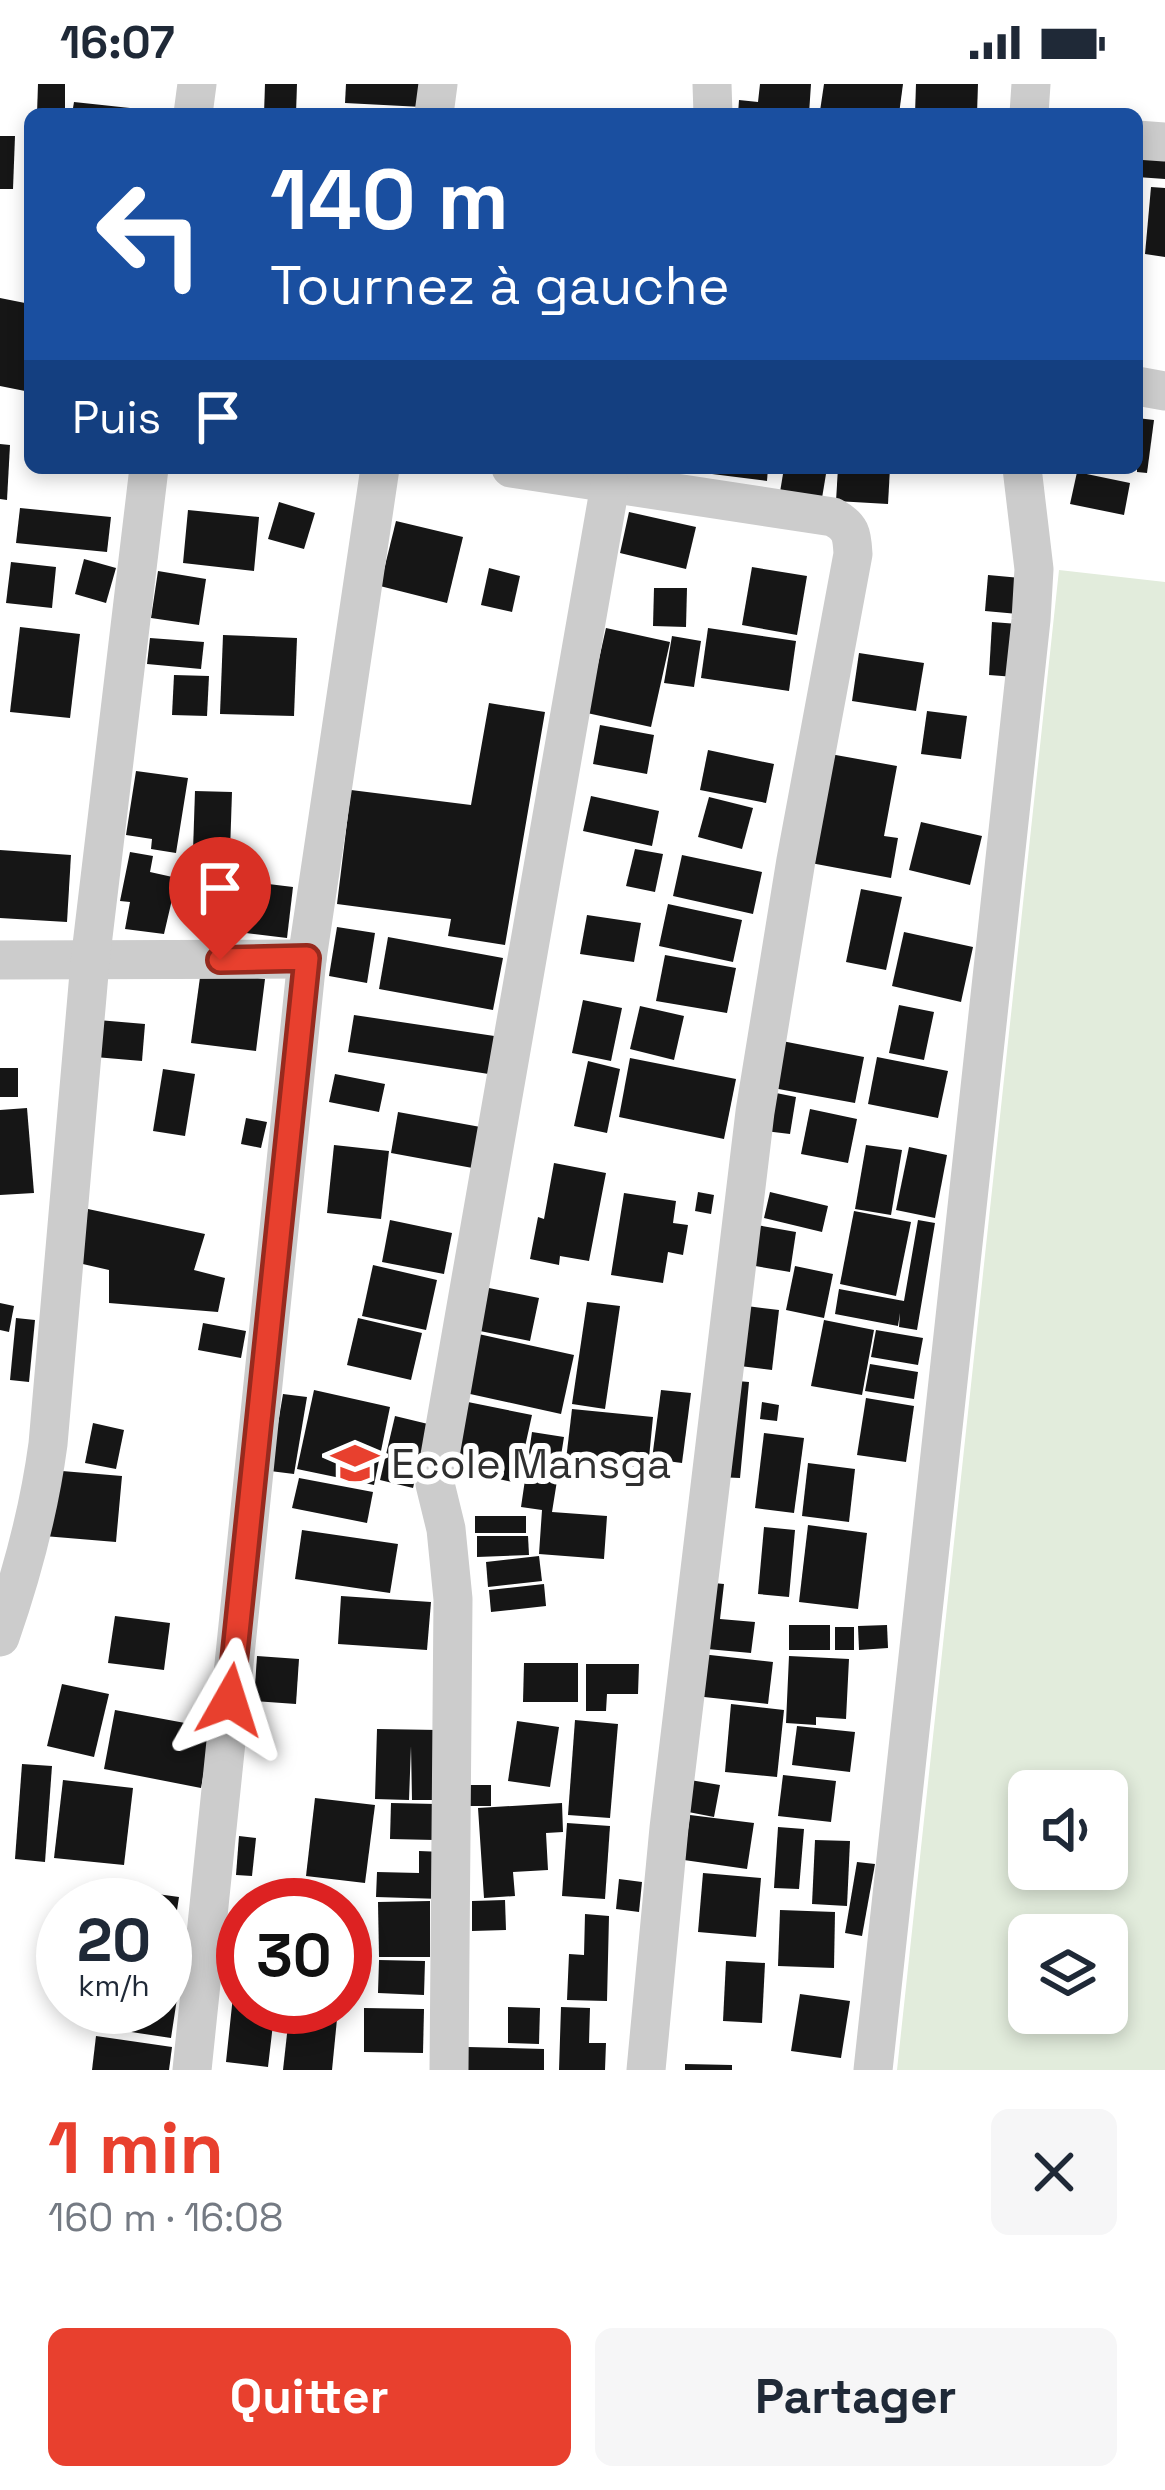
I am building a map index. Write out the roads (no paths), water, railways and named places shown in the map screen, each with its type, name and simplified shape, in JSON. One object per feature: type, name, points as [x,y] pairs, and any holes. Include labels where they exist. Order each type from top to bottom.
[{"type":"street","points":[[0,1637],[20,1579],[46,1461],[90,962],[148,474]]},
{"type":"street","points":[[192,2070],[307,958],[379,474]]},
{"type":"street","points":[[546,474],[832,517],[848,525],[853,554],[755,1112],[669,1828],[646,2070]]},
{"type":"street","points":[[873,2070],[1031,620],[1034,569],[1023,474]]},
{"type":"street","points":[[449,2070],[453,1599],[436,1484],[610,485]]},
{"type":"street","points":[[0,959],[307,958]]},
{"type":"place","name":"Ecole Mansga","points":[[355,1463]]}]
